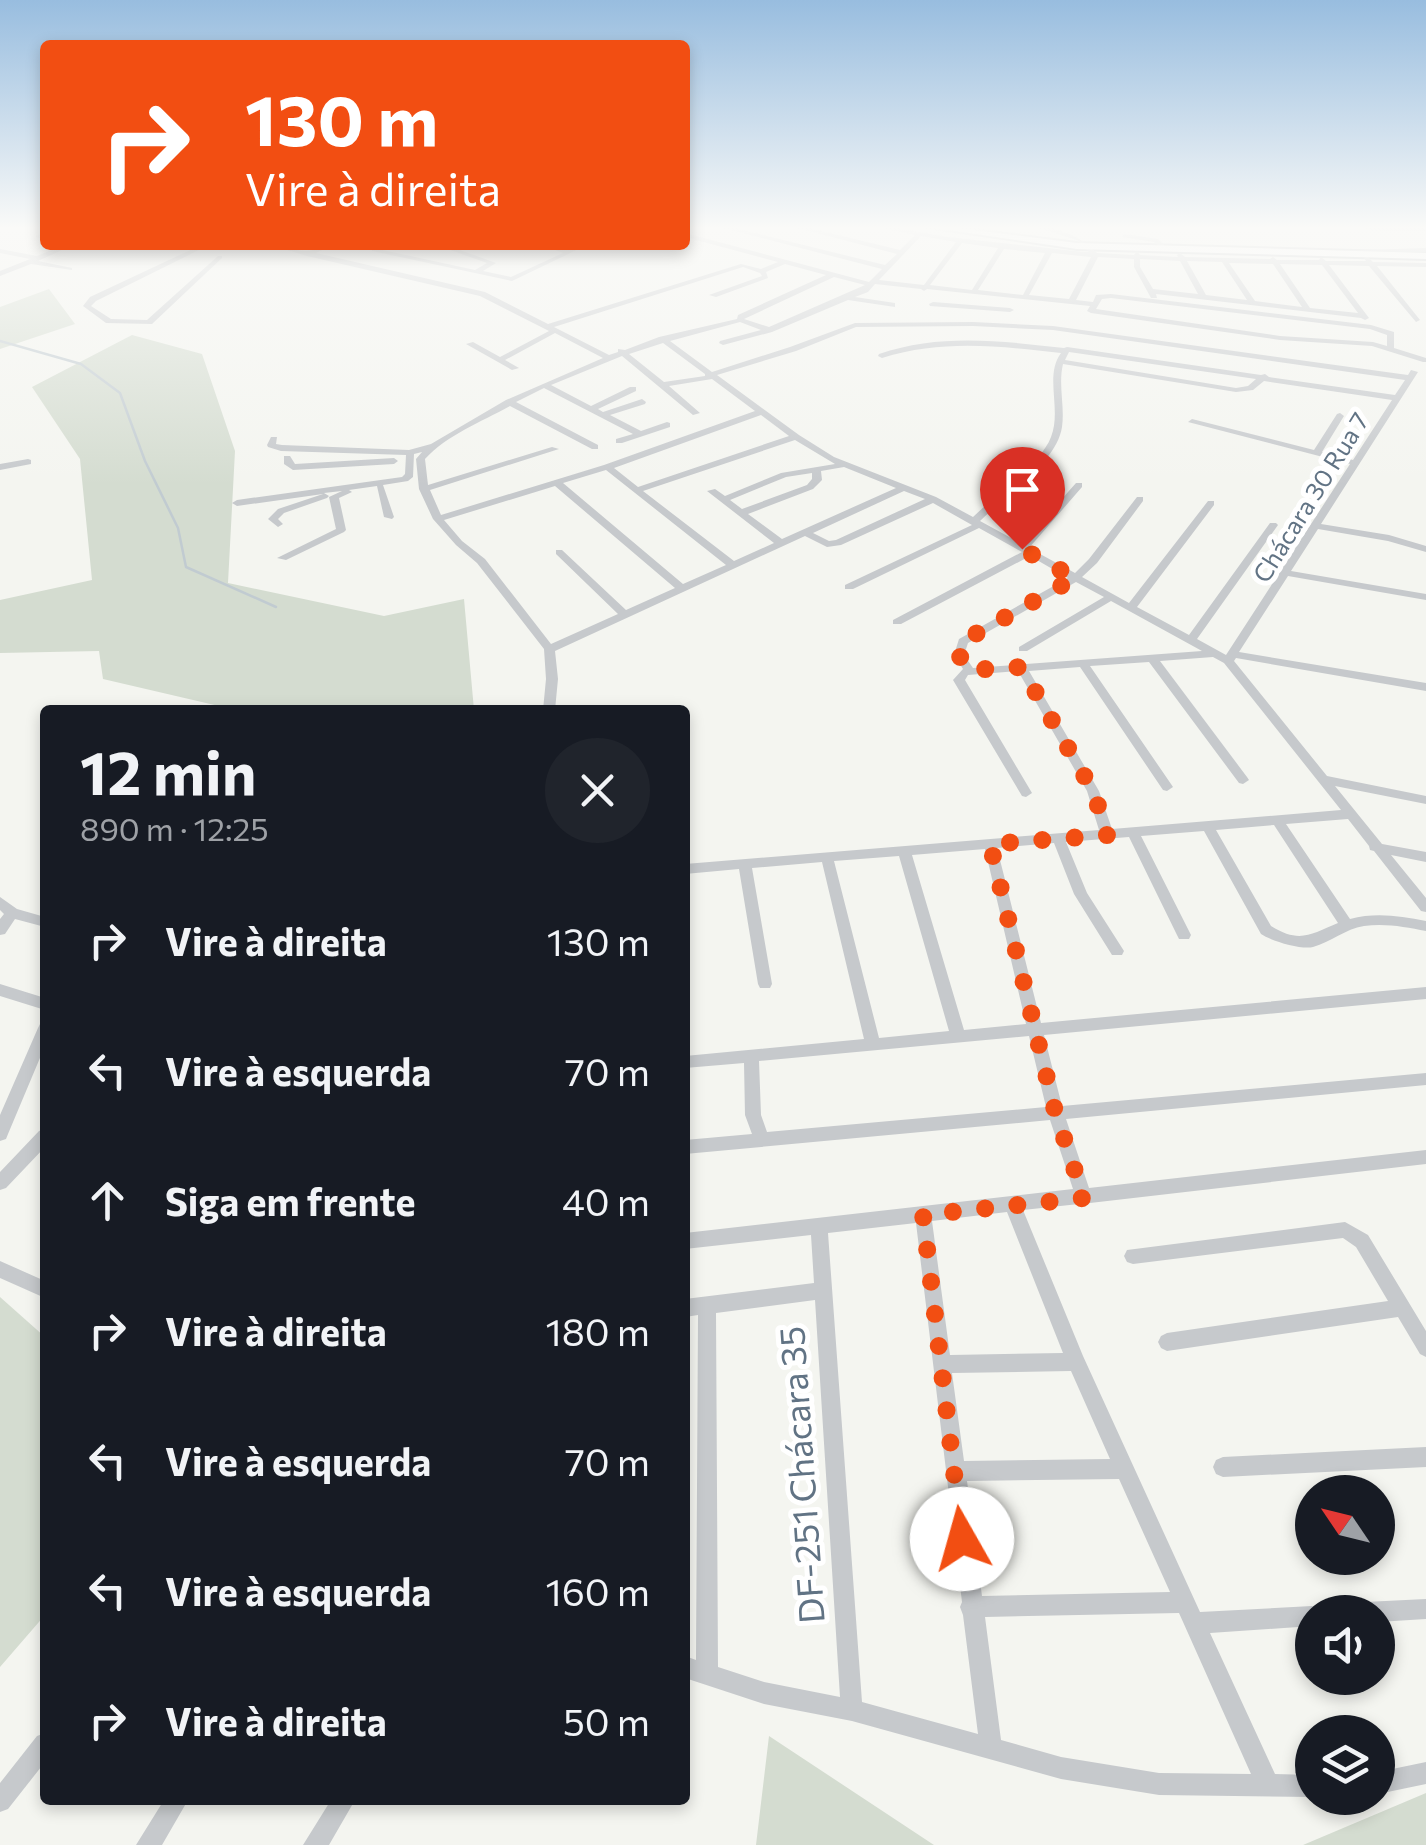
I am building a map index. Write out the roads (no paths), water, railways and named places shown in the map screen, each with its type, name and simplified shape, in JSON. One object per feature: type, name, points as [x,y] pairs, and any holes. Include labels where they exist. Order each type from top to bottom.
[{"type":"street","points":[[98,313],[109,321],[149,322],[158,313]]},
{"type":"street","points":[[519,313],[606,356]]},
{"type":"street","points":[[499,360],[550,329],[598,313]]},
{"type":"street","points":[[740,320],[744,313]]},
{"type":"street","points":[[723,343],[807,313]]},
{"type":"street","points":[[935,313],[938,324]]},
{"type":"street","points":[[1118,313],[1236,332],[1391,347],[1425,357]]},
{"type":"street","points":[[1233,313],[1372,326],[1391,334],[1391,347]]},
{"type":"street","points":[[1332,313],[1363,316]]},
{"type":"street","points":[[1361,313],[1372,326]]},
{"type":"street","points":[[1412,313],[1416,320]]},
{"type":"street","points":[[1236,332],[1240,314]]},
{"type":"street","points":[[288,458],[288,464],[293,466],[409,457],[606,356],[740,320],[768,330]]},
{"type":"street","points":[[663,386],[711,376],[854,325],[938,324],[1016,324],[1409,378]]},
{"type":"street","points":[[849,588],[976,524],[1054,443],[1059,420],[1058,361],[1077,332]]},
{"type":"street","points":[[662,339],[796,437],[843,465],[933,500],[1213,654],[1426,687]]},
{"type":"street","points":[[882,356],[910,348],[987,343],[1067,350],[1397,398]]},
{"type":"street","points":[[470,344],[515,368]]},
{"type":"street","points":[[621,351],[696,413]]},
{"type":"street","name":"Chácara 30 Rua 7","points":[[1231,658],[1425,357]]},
{"type":"street","points":[[1058,361],[1226,389],[1250,388],[1263,379],[1274,358]]},
{"type":"street","points":[[544,385],[638,433]]},
{"type":"street","points":[[591,409],[633,389]]},
{"type":"street","points":[[510,402],[595,448]]},
{"type":"street","points":[[602,415],[642,402]]},
{"type":"street","points":[[438,520],[607,467],[761,412]]},
{"type":"street","points":[[1317,453],[1340,416]]},
{"type":"street","points":[[1192,422],[1356,463]]},
{"type":"street","points":[[619,440],[668,425]]},
{"type":"street","points":[[637,490],[796,437]]},
{"type":"street","points":[[274,439],[272,445],[281,448],[409,457]]},
{"type":"street","points":[[436,445],[420,459],[423,485],[438,520],[458,544],[481,561],[549,649],[552,679],[549,705]]},
{"type":"street","points":[[278,524],[273,520],[280,510],[336,494],[423,485],[554,448]]},
{"type":"street","points":[[236,502],[405,479],[410,475],[409,457]]},
{"type":"street","points":[[0,467],[28,462]]},
{"type":"street","points":[[723,500],[784,476],[843,465]]},
{"type":"street","points":[[607,467],[734,566]]},
{"type":"street","points":[[740,513],[810,487],[816,472]]},
{"type":"street","points":[[556,482],[682,589]]},
{"type":"street","points":[[897,622],[1025,551],[1080,485]]},
{"type":"street","points":[[382,487],[389,517]]},
{"type":"street","points":[[549,649],[905,487]]},
{"type":"street","points":[[712,491],[782,544]]},
{"type":"street","points":[[282,558],[341,530],[334,502],[336,494]]},
{"type":"street","points":[[968,670],[959,655],[963,641],[1075,578],[1093,562],[1140,499]]},
{"type":"street","points":[[806,533],[827,544],[838,543],[933,500]]},
{"type":"street","points":[[1130,610],[1210,503]]},
{"type":"street","points":[[1190,641],[1273,526]]},
{"type":"street","points":[[1317,526],[1389,538],[1426,549]]},
{"type":"street","points":[[559,552],[624,616]]},
{"type":"street","points":[[1287,572],[1426,597]]},
{"type":"street","points":[[1023,649],[1110,598]]},
{"type":"street","points":[[1026,794],[991,729],[962,688],[961,675],[968,670],[1213,654]]},
{"type":"street","points":[[1231,658],[1322,780],[1426,907]]},
{"type":"street","points":[[1153,659],[1243,780]]},
{"type":"street","points":[[1082,662],[1166,787]]},
{"type":"street","points":[[1021,667],[1093,791],[1108,835]]},
{"type":"street","points":[[1322,780],[1426,800]]},
{"type":"street","points":[[690,869],[1350,814]]},
{"type":"street","points":[[1278,822],[1345,922]]},
{"type":"street","points":[[1208,826],[1268,933],[1309,943],[1345,922],[1385,918],[1426,926]]},
{"type":"street","points":[[1133,832],[1184,935]]},
{"type":"street","points":[[1058,838],[1082,894],[1118,951]]},
{"type":"street","points":[[990,844],[1055,1111],[1084,1198]]},
{"type":"street","points":[[1375,847],[1426,857]]},
{"type":"street","points":[[904,851],[958,1036]]},
{"type":"street","points":[[827,858],[872,1044]]},
{"type":"street","points":[[744,864],[765,984]]},
{"type":"street","points":[[0,930],[5,909],[40,920]]},
{"type":"street","points":[[0,990],[40,1002]]},
{"type":"street","points":[[690,1062],[1426,993]]},
{"type":"street","points":[[0,1134],[40,1040]]},
{"type":"street","points":[[751,1056],[753,1115],[762,1140]]},
{"type":"street","points":[[690,1147],[1426,1080]]},
{"type":"street","points":[[0,1184],[40,1141]]},
{"type":"street","points":[[690,1240],[1426,1158]]},
{"type":"street","points":[[1013,1205],[1076,1362],[1268,1786]]},
{"type":"street","points":[[923,1215],[970,1606],[992,1749]]},
{"type":"street","points":[[818,1226],[822,1291]]},
{"type":"street","points":[[1133,1256],[1345,1230],[1362,1241],[1426,1348]]},
{"type":"street","points":[[0,1269],[40,1283]]},
{"type":"street","name":"DF-251 Chácara 35","points":[[690,1308],[822,1291],[852,1710]]},
{"type":"street","points":[[707,1307],[696,1670],[764,1693],[852,1710],[1061,1768],[1159,1784],[1295,1786]]},
{"type":"street","points":[[1167,1342],[1402,1308]]},
{"type":"street","points":[[941,1364],[1076,1362]]},
{"type":"street","points":[[1224,1468],[1426,1457]]},
{"type":"street","points":[[954,1471],[1124,1469]]},
{"type":"street","points":[[970,1606],[1295,1616]]},
{"type":"street","points":[[1395,1611],[1426,1609]]},
{"type":"street","points":[[0,1801],[40,1750]]},
{"type":"street","points":[[1395,1779],[1426,1773]]},
{"type":"street","points":[[148,1845],[173,1805]]},
{"type":"street","points":[[315,1845],[341,1805]]},
{"type":"waterway","points":[[0,341],[81,364],[120,393],[145,461],[178,528],[186,567],[276,607]]}]
